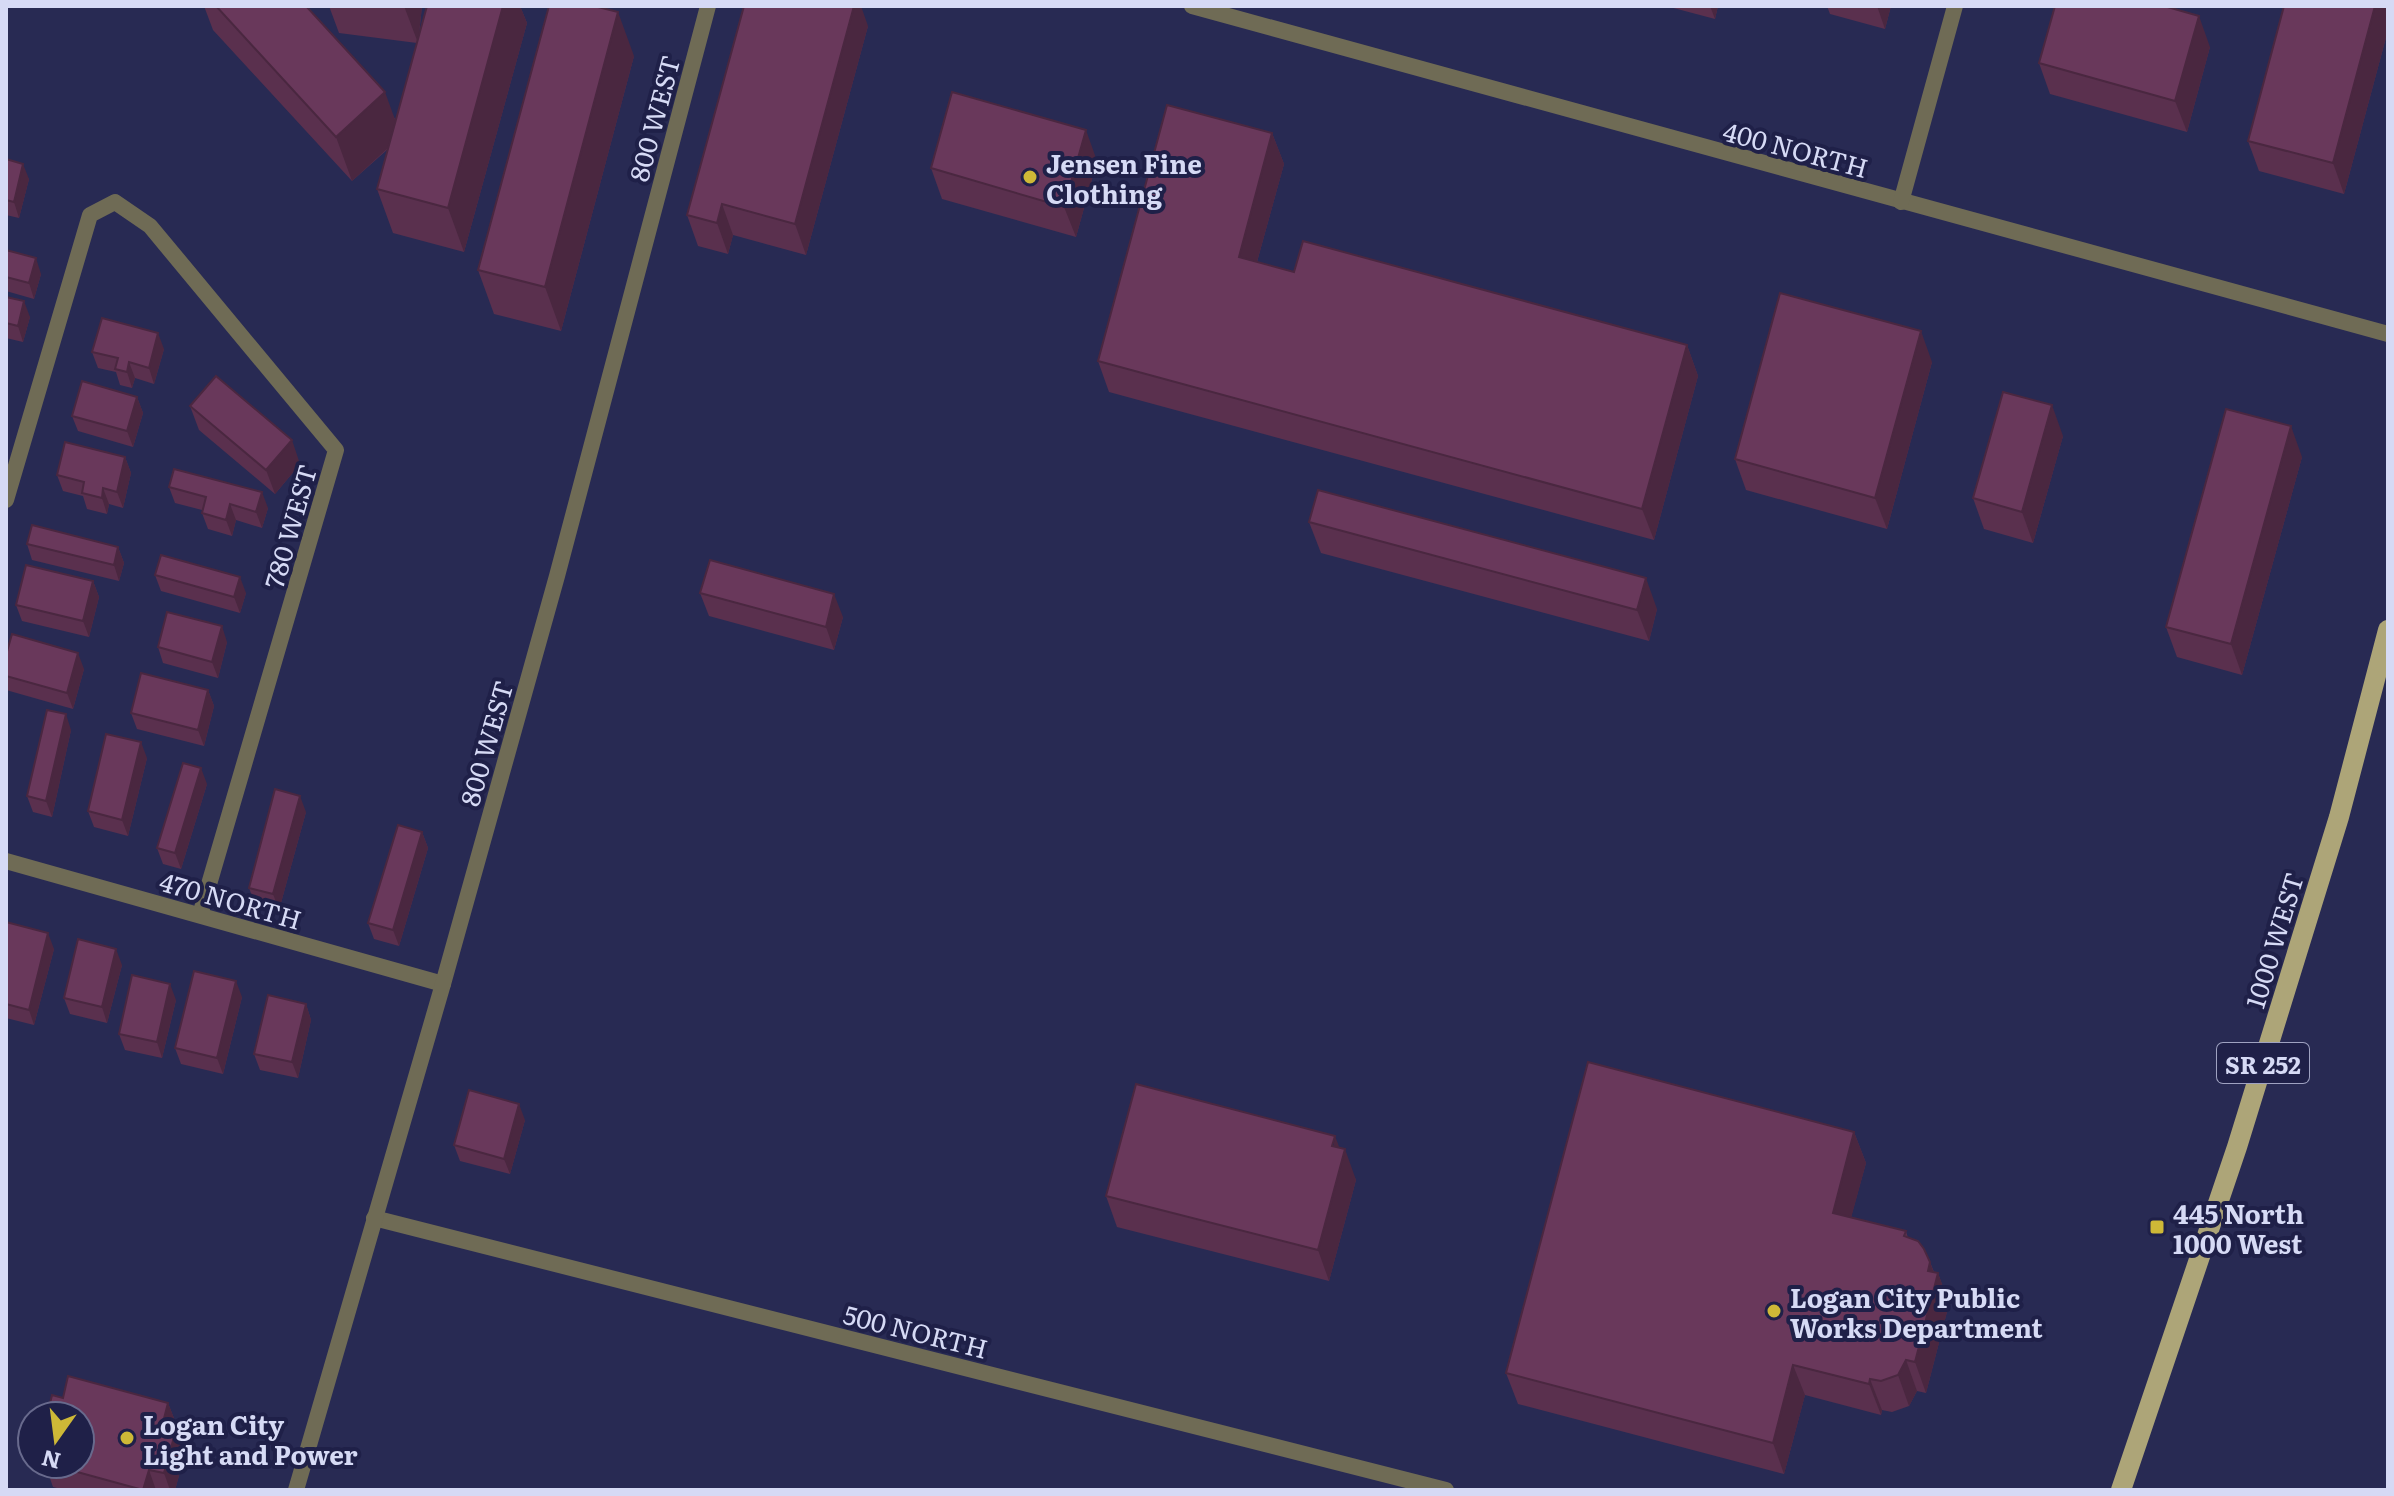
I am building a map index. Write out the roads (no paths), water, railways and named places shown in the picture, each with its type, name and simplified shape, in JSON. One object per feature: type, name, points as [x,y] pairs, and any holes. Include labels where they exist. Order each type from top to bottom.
[{"type":"main road","name":"1000 WEST","points":[[2121,1490],[2237,1147],[2339,817],[2388,630]]},
{"type":"street","name":"800 WEST","points":[[296,1490],[443,984],[557,576],[708,6]]},
{"type":"street","name":"400 NORTH","points":[[1192,6],[2388,334]]},
{"type":"street","points":[[1901,202],[1955,6]]},
{"type":"street","name":"780 WEST","points":[[6,500],[90,215],[115,202],[150,226],[336,450],[200,915]]},
{"type":"street","name":"470 NORTH","points":[[6,861],[443,984]]},
{"type":"street","name":"500 NORTH","points":[[374,1218],[1446,1490]]},
{"type":"place","name":"Jensen Fine Clothing","points":[[1030,177]]},
{"type":"place","name":"445 North 1000 West","points":[[2157,1227]]},
{"type":"place","name":"Logan City Public Works Department","points":[[1774,1311]]},
{"type":"place","name":"Logan City Light and Power","points":[[127,1438]]}]
